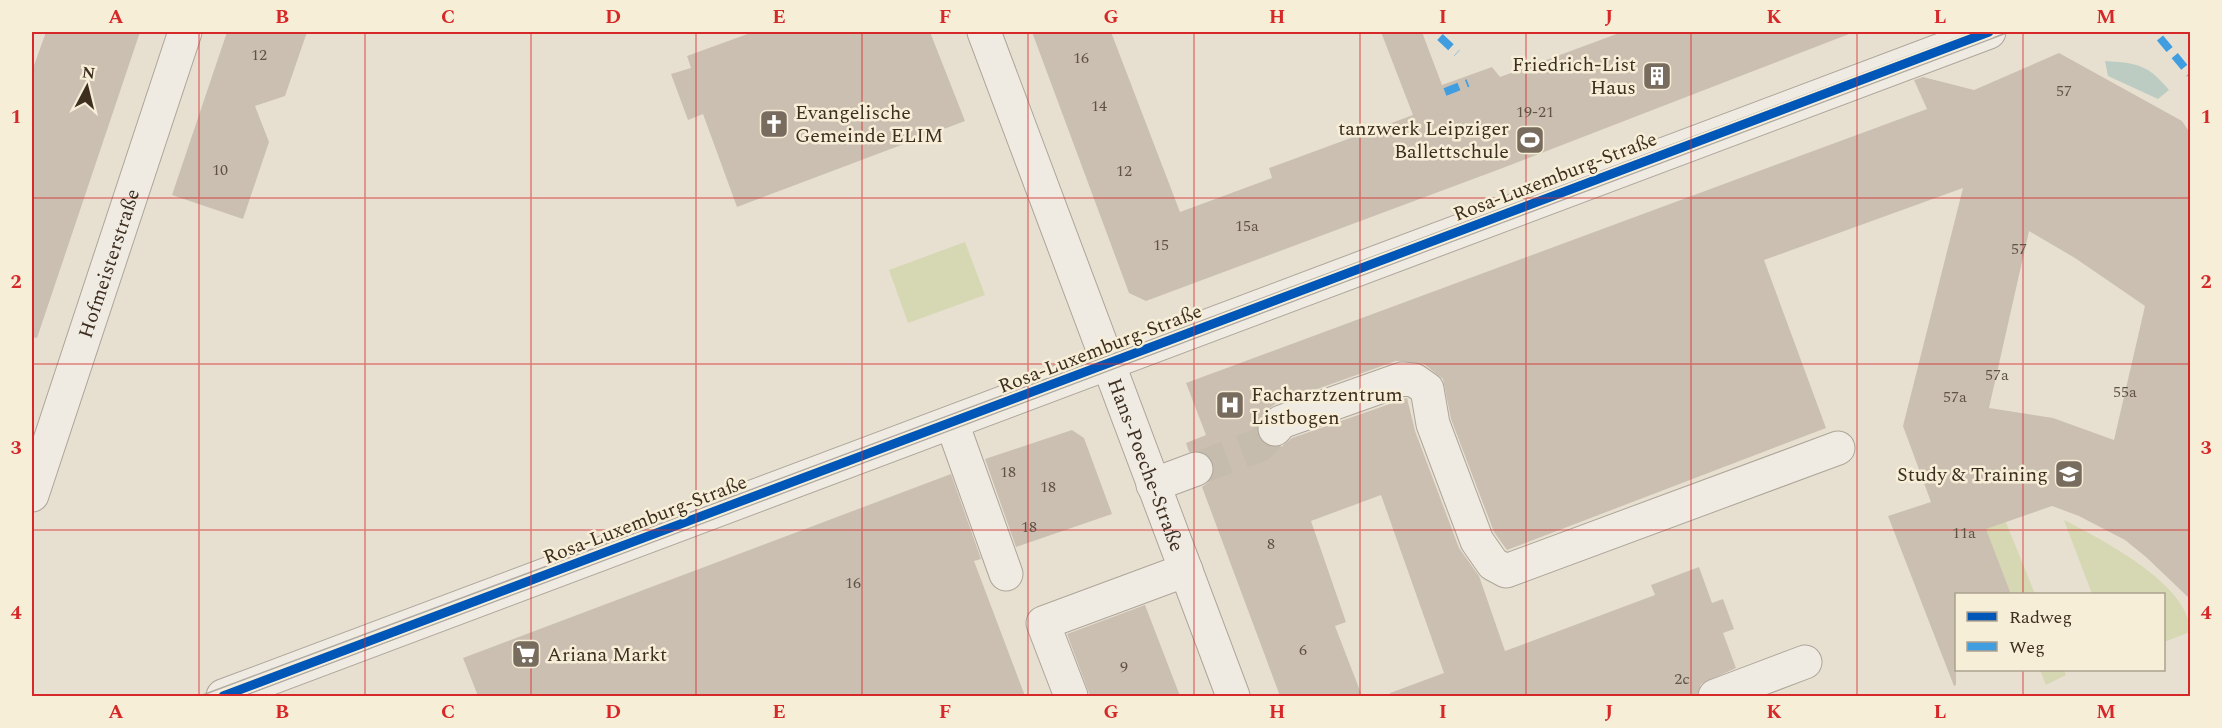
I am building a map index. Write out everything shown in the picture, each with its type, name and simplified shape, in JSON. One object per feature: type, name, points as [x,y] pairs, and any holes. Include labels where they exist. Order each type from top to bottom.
[{"type":"street","name":"Hofmeisterstraße","points":[[32,495],[185,32]]},
{"type":"street","name":"Hans-Poeche-Straße","points":[[984,32],[1233,696]]},
{"type":"street","name":"Rosa-Luxemburg-Straße","points":[[223,696],[1989,32]]},
{"type":"street","points":[[1275,429],[1281,422],[1402,379],[1414,380],[1427,389],[1433,424],[1477,541],[1493,564],[1506,571],[1838,448]]},
{"type":"street","points":[[952,423],[1006,574]]},
{"type":"street","points":[[1153,484],[1196,469]]},
{"type":"street","points":[[1071,696],[1043,623],[1186,570]]},
{"type":"street","points":[[1715,696],[1805,662]]},
{"type":"green space","points":[[965,242],[985,295],[908,323],[889,270]]},
{"type":"green space","points":[[2005,520],[2035,593],[2011,593],[1985,528]]},
{"type":"green space","points":[[2064,520],[2120,551],[2160,581],[2176,597],[2186,614],[2190,632],[2165,642],[2165,593],[2092,593]]},
{"type":"green space","points":[[2040,671],[2064,671],[2066,675],[2046,685]]},
{"type":"shaded area","points":[[2105,61],[2142,67],[2155,75],[2169,90],[2158,99],[2108,76]]},
{"type":"building","points":[[46,32],[140,32],[37,338],[32,337],[32,71]]},
{"type":"building","points":[[227,32],[307,32],[285,96],[255,106],[269,142],[243,219],[172,195]]},
{"type":"building","points":[[753,32],[930,32],[965,121],[737,207],[703,114],[688,120],[671,74],[691,68],[687,56]]},
{"type":"building","points":[[1032,32],[1111,32],[1180,212],[1272,178],[1269,168],[1413,115],[1381,32],[1422,32],[1442,85],[1492,67],[1500,77],[1622,32],[1848,32],[1849,34],[1500,169],[1146,301],[1129,293]]},
{"type":"building","points":[[2059,53],[2182,121],[2190,133],[2190,599],[2125,540],[2079,516],[2052,506],[1986,529],[2011,593],[1955,593],[1956,685],[1954,686],[1888,516],[1931,502],[1903,426],[1963,188],[1764,260],[1826,428],[1507,550],[1494,532],[1451,419],[1443,379],[1424,364],[1396,361],[1275,404],[1267,410],[1257,425],[1257,435],[1262,443],[1271,447],[1281,447],[1292,438],[1407,398],[1415,431],[1459,548],[1479,576],[1505,651],[1655,595],[1651,585],[1699,567],[1712,603],[1723,599],[1734,629],[1723,633],[1736,668],[1701,684],[1697,696],[1390,696],[1390,693],[1444,673],[1381,495],[1311,521],[1346,622],[1335,626],[1362,696],[1280,696],[1202,487],[1210,481],[1214,473],[1213,462],[1208,455],[1200,451],[1189,452],[1186,443],[1206,435],[1186,383],[1927,109],[1914,80],[1923,77],[1974,90]],"holes":[[[2029,231],[2075,258],[2145,306],[2114,440],[2053,418],[1989,408]]]},
{"type":"building","points":[[1072,430],[1084,438],[1112,514],[1016,547],[985,459]]},
{"type":"building","points":[[951,474],[981,559],[974,561],[1025,696],[478,696],[463,658]]},
{"type":"building","points":[[1145,605],[1180,696],[1090,696],[1067,634]]},
{"type":"tunnel","points":[[1196,469],[1260,445],[1275,429]]},
{"type":"tram line","points":[[200,696],[1973,32]]},
{"type":"tram line","points":[[243,696],[2009,32]]},
{"type":"marked path","points":[[1440,37],[1457,53]]},
{"type":"marked path","points":[[2160,38],[2190,74]]},
{"type":"marked path","points":[[1445,92],[1468,83]]},
{"type":"cycle path","points":[[223,696],[1989,32]]},
{"type":"place","name":"Friedrich-List Haus","points":[[1657,76]]},
{"type":"place","name":"Evangelische Gemeinde ELIM","points":[[774,124]]},
{"type":"place","name":"tanzwerk Leipziger Ballettschule","points":[[1530,140]]},
{"type":"place","name":"Facharztzentrum Listbogen","points":[[1230,405]]},
{"type":"place","name":"Study & Training","points":[[2069,474]]},
{"type":"place","name":"Ariana Markt","points":[[526,654]]}]
